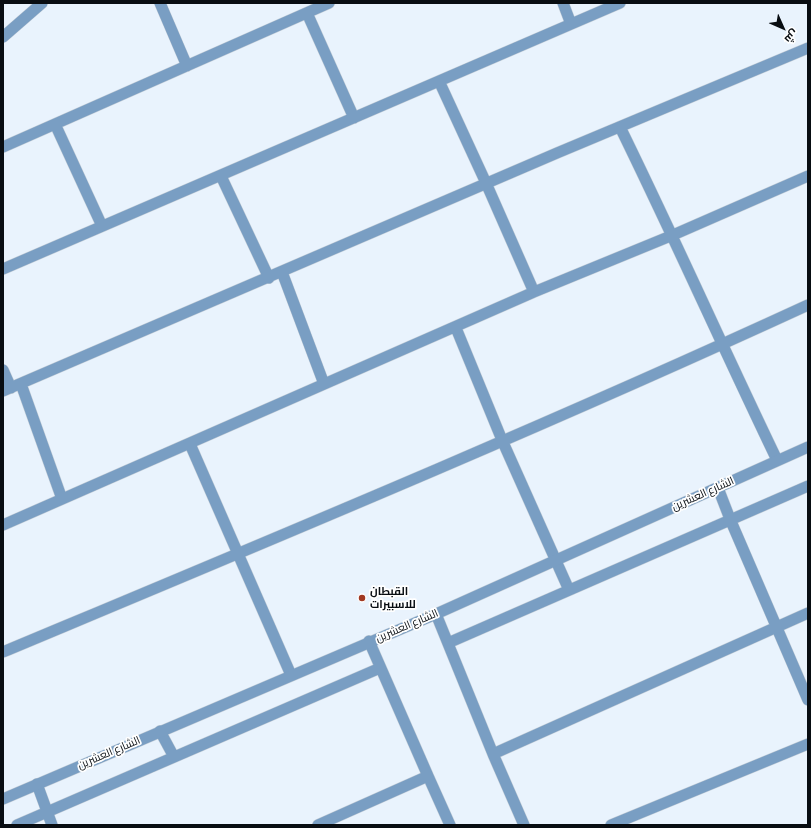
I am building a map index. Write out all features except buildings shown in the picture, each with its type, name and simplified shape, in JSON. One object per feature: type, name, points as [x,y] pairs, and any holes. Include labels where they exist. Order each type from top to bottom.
[{"type":"street","points":[[3,37],[42,3]]},
{"type":"street","points":[[160,3],[187,66]]},
{"type":"street","points":[[3,147],[329,3]]},
{"type":"street","points":[[563,3],[571,24]]},
{"type":"street","points":[[3,269],[620,3]]},
{"type":"street","points":[[307,13],[354,118]]},
{"type":"street","points":[[3,370],[7,390],[486,183],[808,48]]},
{"type":"street","points":[[438,81],[486,183],[534,292]]},
{"type":"street","points":[[55,124],[102,226]]},
{"type":"street","points":[[620,127],[673,235],[721,345],[777,460]]},
{"type":"street","points":[[221,176],[269,278]]},
{"type":"street","points":[[3,525],[324,384],[456,328],[534,292],[673,235],[808,176]]},
{"type":"street","points":[[282,272],[324,384]]},
{"type":"street","points":[[3,652],[238,554],[721,345],[808,305]]},
{"type":"street","points":[[456,328],[502,440],[557,558],[569,590]]},
{"type":"street","points":[[21,384],[62,499]]},
{"type":"street","points":[[190,444],[291,675]]},
{"type":"street","name":"الشارع العشرين","points":[[3,799],[369,641],[436,614],[557,558],[808,447]]},
{"type":"street","points":[[448,643],[808,486]]},
{"type":"street","points":[[718,488],[775,626],[808,700]]},
{"type":"street","points":[[493,754],[775,626],[808,613]]},
{"type":"street","points":[[436,614],[493,754],[524,825]]},
{"type":"street","points":[[369,641],[450,825]]},
{"type":"street","points":[[17,825],[48,813],[380,668]]},
{"type":"street","points":[[160,731],[174,757]]},
{"type":"street","points":[[611,825],[808,744]]},
{"type":"street","points":[[318,825],[428,776]]},
{"type":"street","points":[[37,784],[52,825]]},
{"type":"place","name":"القبطان للاسبيرات","points":[[362,598]]}]
